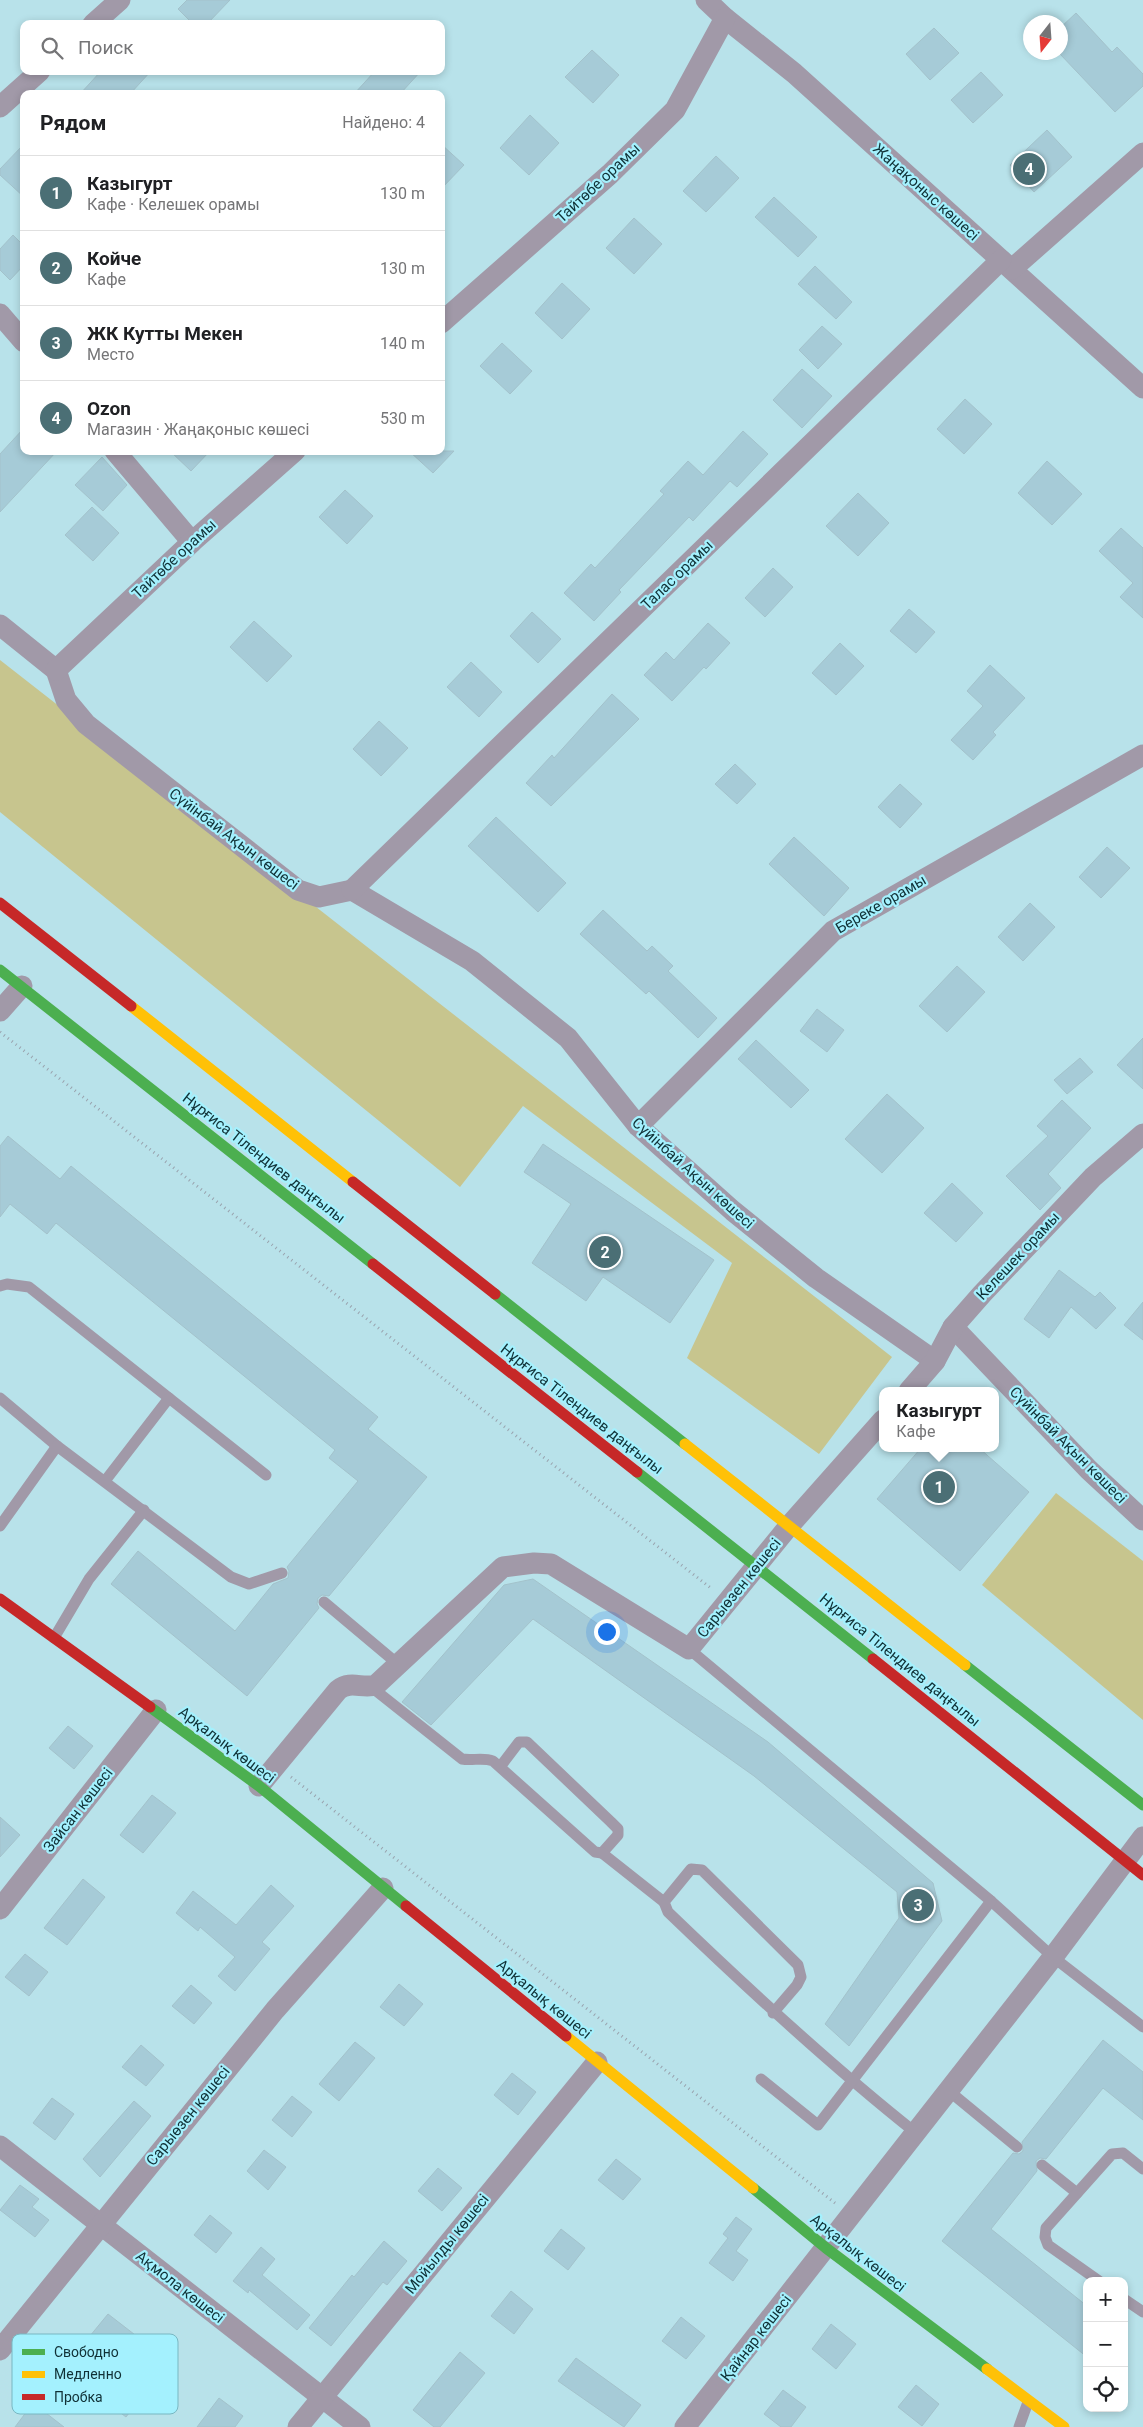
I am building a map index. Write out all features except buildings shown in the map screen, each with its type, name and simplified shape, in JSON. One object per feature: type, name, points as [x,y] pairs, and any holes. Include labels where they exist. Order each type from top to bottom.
[{"type":"main road","points":[[0,903],[1143,1805]]},
{"type":"main road","name":"Нұрғиса Тілендиев даңғылы","points":[[0,970],[757,1566],[1143,1875]]},
{"type":"main road","name":"Арқалық көшесі","points":[[0,1599],[259,1786],[826,2248],[1028,2402],[1064,2427]]},
{"type":"street","points":[[98,20],[120,0]]},
{"type":"street","name":"Жаңақоныс көшесі","points":[[706,0],[724,18],[794,73],[1143,388]]},
{"type":"street","name":"Тайтөбе орамы","points":[[445,319],[610,174],[675,110],[724,18]]},
{"type":"street","points":[[0,108],[36,75]]},
{"type":"street","name":"Талас орамы","points":[[352,890],[1007,265],[1143,153]]},
{"type":"street","points":[[0,314],[20,337]]},
{"type":"street","points":[[118,455],[192,542]]},
{"type":"street","name":"Тайтөбе орамы","points":[[56,670],[192,542],[290,455]]},
{"type":"street","points":[[0,625],[56,670]]},
{"type":"street","name":"Сүйінбай Ақын көшесі","points":[[56,670],[66,700],[86,724],[298,890],[319,897],[352,890],[472,961],[568,1038],[638,1126],[733,1212],[816,1278],[935,1361]]},
{"type":"street","name":"Береке орамы","points":[[638,1126],[834,931],[1143,755]]},
{"type":"street","points":[[0,1011],[22,986]]},
{"type":"street","name":"Келешек орамы","points":[[912,1387],[935,1361],[953,1327],[1093,1177],[1143,1134]]},
{"type":"street","name":"Сүйінбай Ақын көшесі","points":[[953,1327],[1089,1470],[1143,1520]]},
{"type":"street","points":[[789,1526],[879,1425]]},
{"type":"street","name":"Сарыөзен көшесі","points":[[689,1650],[789,1526]]},
{"type":"street","points":[[259,1786],[338,1690],[352,1683],[376,1685],[503,1567],[534,1563],[551,1564],[689,1650]]},
{"type":"street","name":"Зайсан көшесі","points":[[0,1909],[156,1710]]},
{"type":"street","name":"Қайнар көшесі","points":[[685,2427],[852,2216],[1053,1957],[1143,1837]]},
{"type":"street","name":"Сарыөзен көшесі","points":[[13,2334],[100,2224],[276,2010],[383,1888]]},
{"type":"street","name":"Мойылды көшесі","points":[[298,2427],[597,2062]]},
{"type":"street","name":"Ақмола көшесі","points":[[0,2146],[360,2427]]},
{"type":"street","name":"Сарыөзен көшесі","points":[[0,2350],[12,2335]]},
{"type":"lane","points":[[0,1286],[7,1284],[29,1287],[266,1475]]},
{"type":"lane","points":[[0,1398],[57,1446],[240,1582],[249,1584],[282,1573]]},
{"type":"lane","points":[[105,1481],[169,1398]]},
{"type":"lane","points":[[0,1526],[57,1446]]},
{"type":"lane","points":[[54,1638],[89,1579],[144,1510]]},
{"type":"lane","points":[[324,1602],[398,1665]]},
{"type":"lane","points":[[689,1650],[990,1901],[1053,1957],[1143,2027]]},
{"type":"lane","points":[[370,1686],[462,1759],[472,1761],[486,1758],[500,1767],[595,1852],[602,1853],[664,1902],[668,1912],[773,2012],[851,2082],[916,2133]]},
{"type":"lane","points":[[500,1767],[519,1742],[527,1742],[618,1829],[618,1835],[602,1853]]},
{"type":"lane","points":[[664,1902],[691,1869],[702,1870],[798,1965],[801,1977],[797,1985],[773,2012]]},
{"type":"lane","points":[[761,2079],[818,2125],[990,1901]]},
{"type":"lane","points":[[949,2091],[1018,2147]]},
{"type":"lane","points":[[1092,2277],[1048,2245],[1045,2237],[1046,2228],[1112,2154],[1123,2153],[1143,2168]]},
{"type":"lane","points":[[1042,2165],[1077,2193]]},
{"type":"lane","points":[[1128,2302],[1143,2312]]},
{"type":"lane","points":[[1019,2427],[1028,2402]]},
{"type":"path","points":[[0,1032],[728,1602]]},
{"type":"path","points":[[276,1765],[852,2216]]},
{"type":"shaded area","points":[[0,660],[892,1357],[819,1454],[687,1358],[732,1263],[523,1106],[460,1187],[0,812]]},
{"type":"shaded area","points":[[1056,1493],[1143,1561],[1143,1720],[982,1585]]},
{"type":"traffic: fast","points":[[0,970],[373,1264]]},
{"type":"traffic: fast","points":[[495,1294],[685,1444]]},
{"type":"traffic: fast","points":[[637,1472],[873,1659]]},
{"type":"traffic: fast","points":[[965,1665],[1143,1805]]},
{"type":"traffic: fast","points":[[150,1707],[259,1786],[406,1906]]},
{"type":"traffic: fast","points":[[753,2188],[826,2248],[987,2369]]},
{"type":"traffic: slow","points":[[131,1006],[353,1182]]},
{"type":"traffic: slow","points":[[685,1444],[965,1665]]},
{"type":"traffic: slow","points":[[566,2036],[753,2188]]},
{"type":"traffic: slow","points":[[987,2369],[1064,2427]]},
{"type":"traffic: jam","points":[[0,903],[131,1006]]},
{"type":"traffic: jam","points":[[353,1182],[495,1294]]},
{"type":"traffic: jam","points":[[373,1264],[637,1472]]},
{"type":"traffic: jam","points":[[0,1599],[150,1707]]},
{"type":"traffic: jam","points":[[873,1659],[1143,1875]]},
{"type":"traffic: jam","points":[[406,1906],[566,2036]]},
{"type":"place","name":"Ozon","points":[[1029,169]]},
{"type":"place","name":"Койче","points":[[605,1252]]},
{"type":"place","name":"Казыгурт","points":[[939,1487]]},
{"type":"place","name":"ЖК Кутты Мекен","points":[[918,1905]]}]
